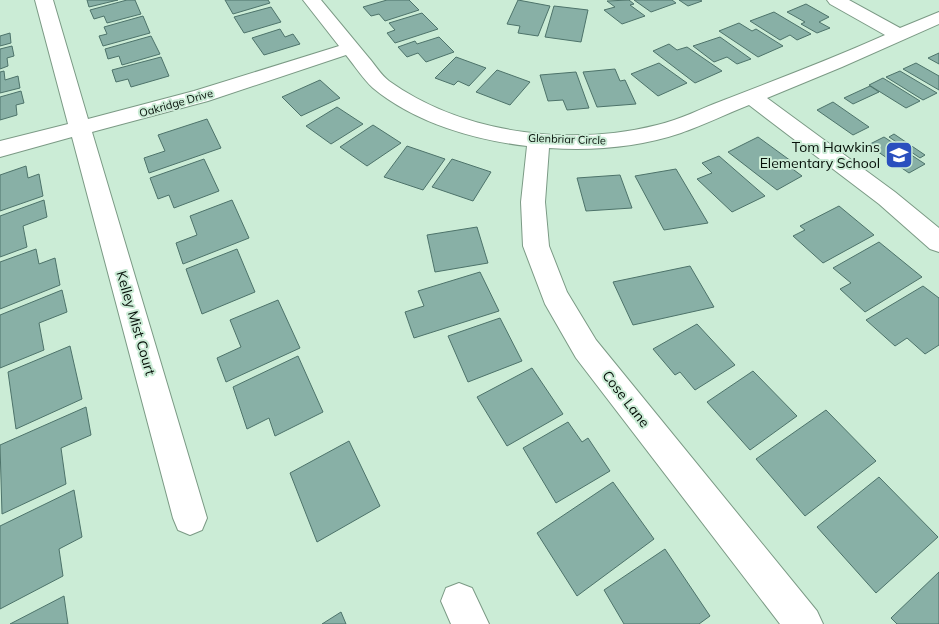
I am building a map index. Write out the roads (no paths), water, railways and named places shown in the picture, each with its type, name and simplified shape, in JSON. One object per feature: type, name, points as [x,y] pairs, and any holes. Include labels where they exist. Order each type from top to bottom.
[{"type":"street","name":"Kelley Mist Court","points":[[44,0],[190,518]]},
{"type":"street","name":"Glenbriar Circle","points":[[312,0],[380,84],[412,105],[442,118],[490,133],[539,140],[591,142],[625,139],[658,133],[752,98],[899,36],[939,17]]},
{"type":"street","points":[[836,0],[899,36]]},
{"type":"street","name":"Oakridge Drive","points":[[0,149],[201,96],[350,48]]},
{"type":"street","points":[[752,98],[887,198],[939,242]]},
{"type":"street","name":"Cose Lane","points":[[539,140],[533,202],[536,246],[555,296],[586,349],[804,624]]},
{"type":"place","name":"Tom Hawkins Elementary School","points":[[899,155]]}]
